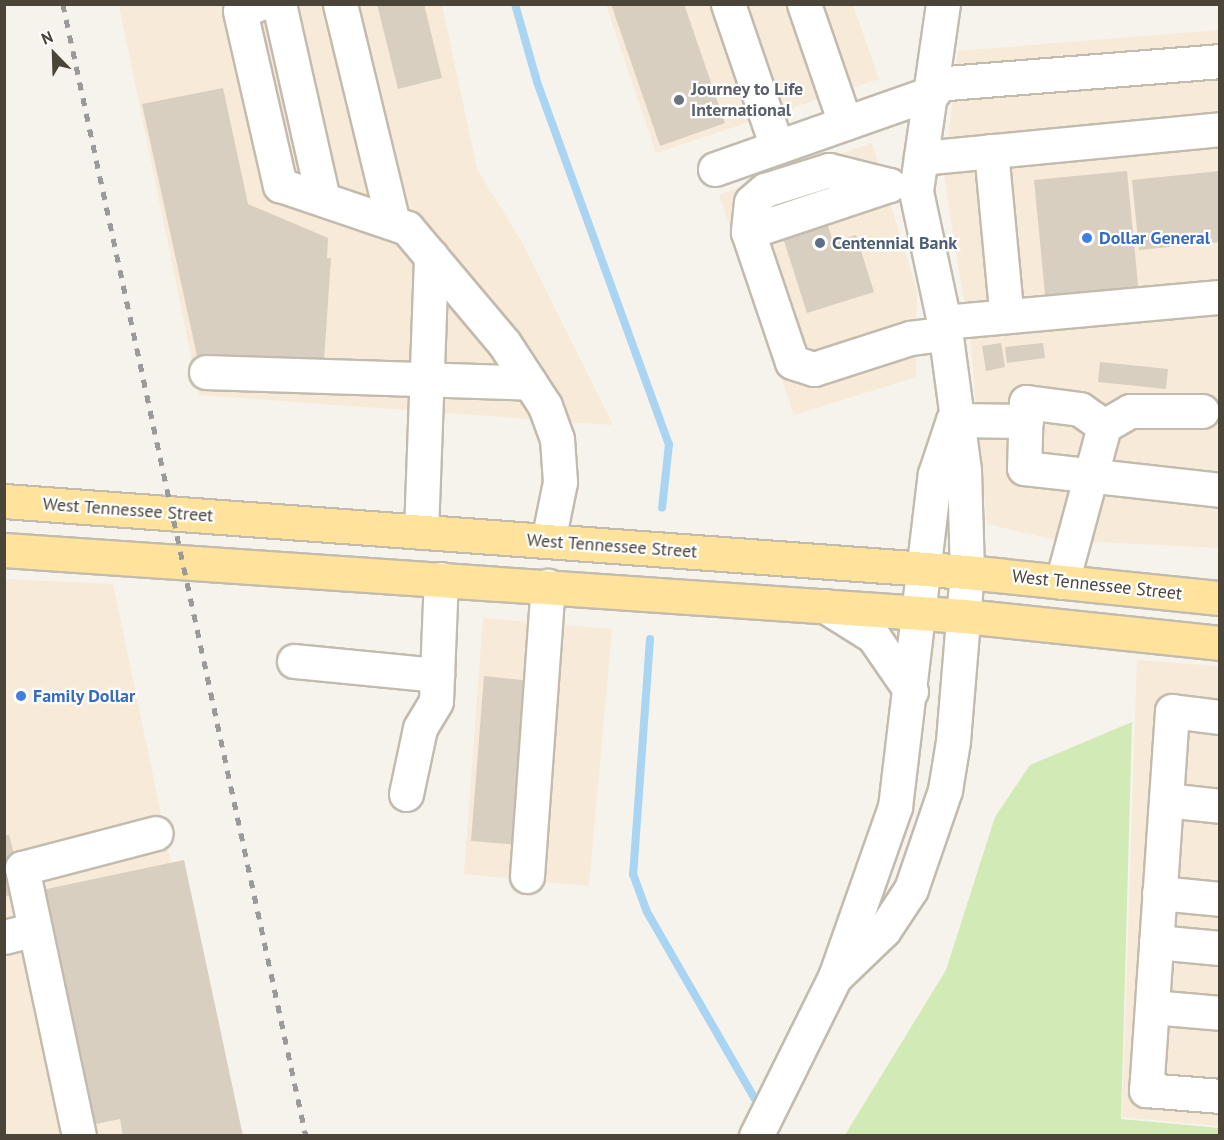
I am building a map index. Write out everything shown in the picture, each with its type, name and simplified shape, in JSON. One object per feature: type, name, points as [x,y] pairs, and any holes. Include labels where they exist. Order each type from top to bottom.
[{"type":"main road","name":"West Tennessee Street","points":[[4,501],[967,572],[1220,598]]},
{"type":"main road","points":[[488,582],[541,553],[548,541]]},
{"type":"main road","points":[[548,586],[580,560],[608,545]]},
{"type":"main road","points":[[4,550],[918,612],[1220,643]]},
{"type":"street","points":[[258,4],[240,11],[280,185],[407,228],[530,383],[557,439],[560,482],[548,541]]},
{"type":"street","points":[[279,4],[323,199]]},
{"type":"street","points":[[340,4],[393,223]]},
{"type":"street","points":[[728,4],[777,147]]},
{"type":"street","points":[[804,4],[844,123]]},
{"type":"street","points":[[835,977],[884,930],[911,889],[931,838],[953,741],[967,572],[964,470],[953,420],[944,328],[909,173],[934,88],[943,4]]},
{"type":"street","points":[[715,169],[934,88],[1220,61]]},
{"type":"street","points":[[1220,129],[991,151],[909,173],[748,232],[792,362],[814,369],[944,328],[1220,297]]},
{"type":"street","points":[[991,151],[1005,299]]},
{"type":"street","points":[[421,532],[431,256]]},
{"type":"street","points":[[206,372],[530,383]]},
{"type":"street","points":[[1104,426],[1080,409],[1026,402],[1024,468],[1220,490]]},
{"type":"street","points":[[1062,582],[1104,426],[1130,411],[1202,411]]},
{"type":"street","points":[[953,420],[1026,421]]},
{"type":"street","points":[[756,1136],[835,977],[895,807],[911,691],[922,569],[934,474],[953,420]]},
{"type":"street","points":[[406,794],[420,728],[436,701],[441,579]]},
{"type":"street","points":[[527,876],[548,586]]},
{"type":"street","points":[[825,606],[873,636],[911,691]]},
{"type":"street","points":[[294,661],[437,675]]},
{"type":"street","points":[[1220,717],[1172,711],[1146,1090],[1220,1096]]},
{"type":"street","points":[[1166,800],[1220,806]]},
{"type":"street","points":[[79,1136],[20,933],[22,868],[156,833]]},
{"type":"street","points":[[1159,893],[1220,899]]},
{"type":"street","points":[[1156,942],[1220,948]]},
{"type":"street","points":[[1152,1007],[1220,1013]]},
{"type":"shaded area","points":[[119,5],[442,5],[477,169],[523,244],[613,425],[199,395]]},
{"type":"shaded area","points":[[606,5],[853,5],[879,79],[656,153]]},
{"type":"shaded area","points":[[1219,30],[1219,548],[1056,540],[987,524],[970,338],[944,177],[958,51]]},
{"type":"shaded area","name":"Centennial Bank","points":[[872,143],[917,291],[916,377],[794,415],[719,195]]},
{"type":"shaded area","points":[[5,579],[113,584],[228,1135],[5,1136]]},
{"type":"shaded area","points":[[483,618],[612,629],[589,886],[464,874]]},
{"type":"shaded area","points":[[1137,660],[1219,666],[1219,1126],[1122,1117]]},
{"type":"green space","points":[[1132,722],[1121,1119],[1219,1128],[1219,1135],[845,1135],[946,970],[995,817],[1030,765]]},
{"type":"building","points":[[377,4],[424,4],[442,78],[398,89]]},
{"type":"building","points":[[611,4],[684,4],[725,123],[660,146]]},
{"type":"building","points":[[223,88],[248,204],[328,238],[327,258],[331,258],[323,374],[199,365],[142,104]]},
{"type":"building","name":"Dollar General","points":[[1127,171],[1139,295],[1046,304],[1034,180]]},
{"type":"building","points":[[1220,171],[1220,242],[1139,250],[1132,180]]},
{"type":"building","points":[[815,183],[833,242],[856,235],[874,292],[807,313],[770,197]]},
{"type":"building","points":[[1001,343],[1005,367],[986,371],[982,346]]},
{"type":"building","points":[[1043,343],[1045,358],[1007,363],[1005,347]]},
{"type":"building","points":[[1100,362],[1168,369],[1166,389],[1098,382]]},
{"type":"building","points":[[484,676],[532,681],[519,845],[471,841]]},
{"type":"building","points":[[9,835],[24,892],[4,897],[4,836]]},
{"type":"building","points":[[184,860],[243,1136],[123,1136],[120,1119],[87,1126],[37,891]]},
{"type":"waterway","points":[[515,4],[537,82],[669,444],[662,508]]},
{"type":"waterway","points":[[650,639],[633,874],[647,912],[760,1108]]},
{"type":"railway","points":[[63,4],[306,1136]]},
{"type":"place","name":"Journey to Life International","points":[[679,100]]},
{"type":"place","name":"Dollar General","points":[[1087,238]]},
{"type":"place","name":"Centennial Bank","points":[[820,243]]},
{"type":"place","name":"Family Dollar","points":[[21,696]]}]
